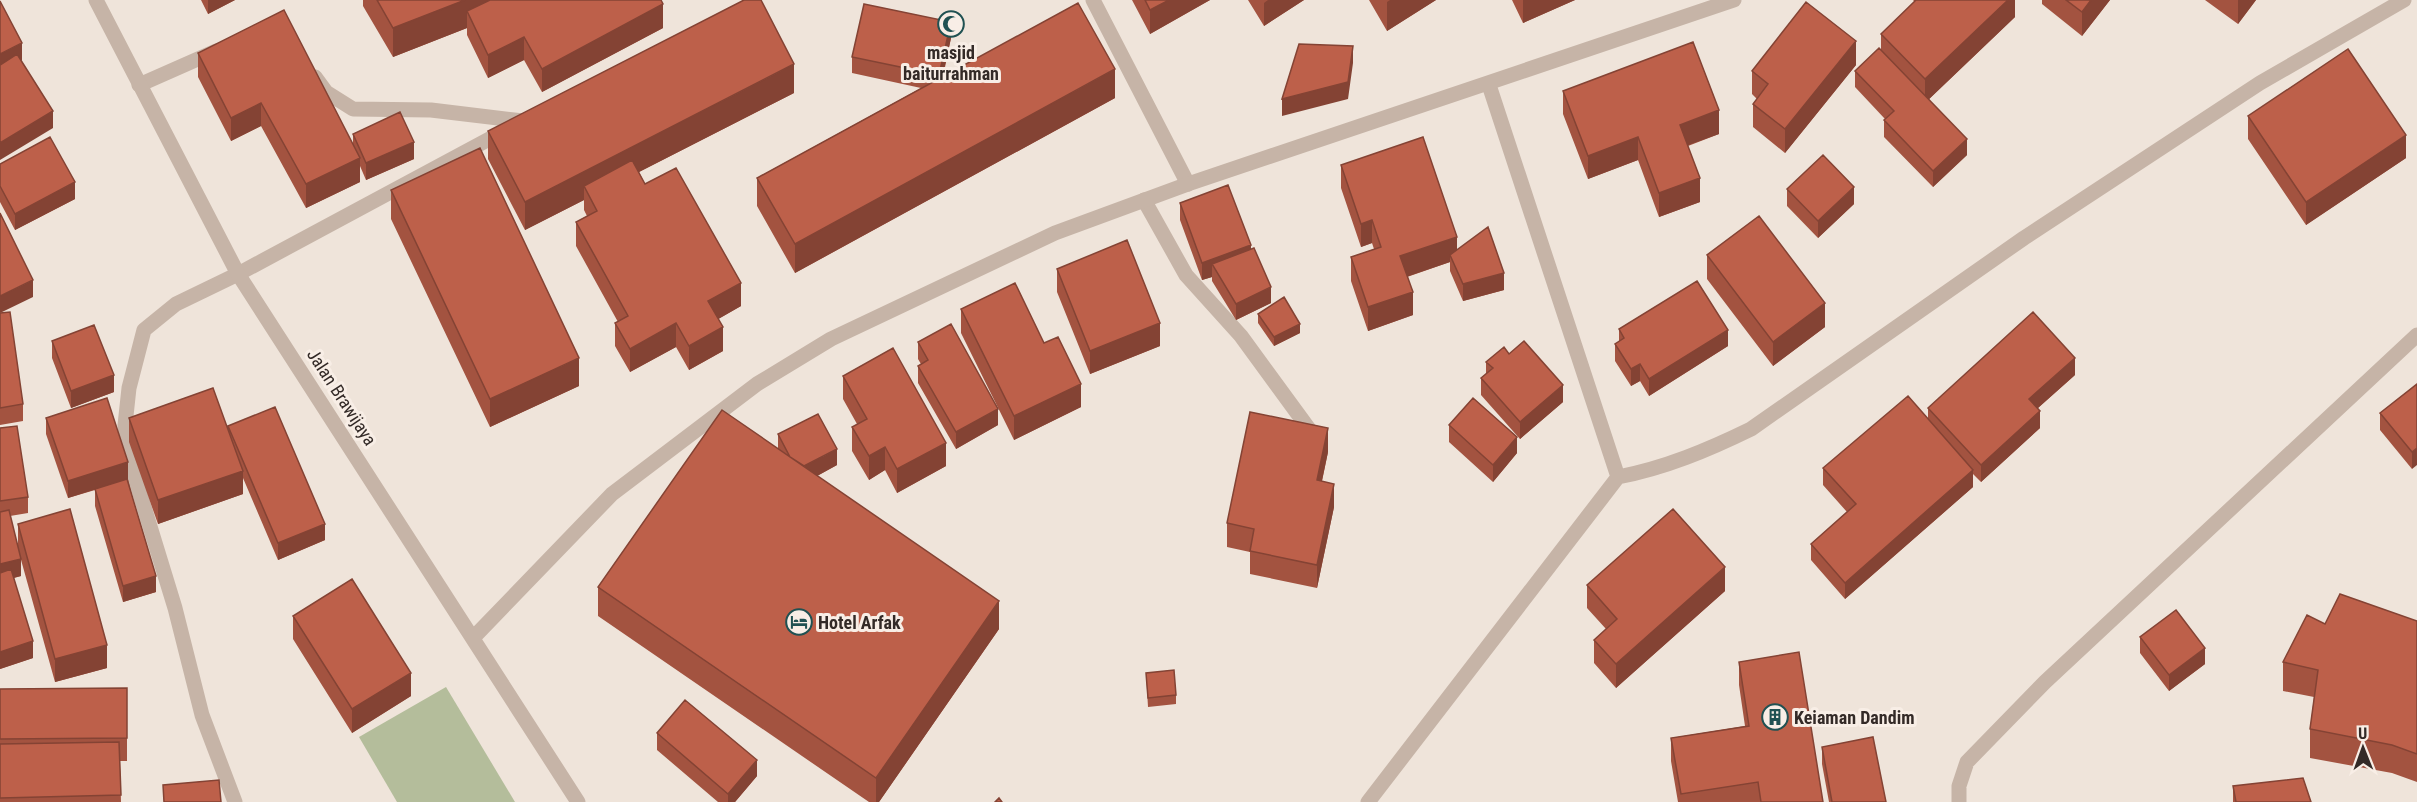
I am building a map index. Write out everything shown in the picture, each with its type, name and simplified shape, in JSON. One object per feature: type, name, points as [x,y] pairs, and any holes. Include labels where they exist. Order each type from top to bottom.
[{"type":"street","name":"Jalan Brawijaya","points":[[96,0],[238,274],[474,637],[578,802]]},
{"type":"street","points":[[1093,0],[1188,184]]},
{"type":"street","points":[[474,637],[612,494],[783,366],[831,339],[1019,248],[1144,200],[1489,85],[1734,0]]},
{"type":"street","points":[[1368,802],[1618,477],[1662,467],[1705,451],[1751,429],[2024,238],[2250,89],[2404,0]]},
{"type":"street","points":[[139,85],[230,45]]},
{"type":"street","points":[[235,802],[202,715],[175,608],[129,458],[125,426],[129,388],[144,330],[156,317],[176,304],[238,274],[529,118],[431,110],[353,109],[326,92],[307,64]]},
{"type":"street","points":[[1489,85],[1618,477]]},
{"type":"street","points":[[1144,200],[1186,275],[1241,336],[1319,442]]},
{"type":"street","points":[[1959,802],[1959,786],[1967,762],[2037,690],[2417,335]]},
{"type":"green space","points":[[446,687],[515,802],[397,802],[359,737]]},
{"type":"building","points":[[377,0],[465,0],[393,28]]},
{"type":"building","points":[[490,0],[661,0],[663,4],[542,69],[524,37],[488,55],[467,11]]},
{"type":"building","points":[[744,0],[761,0],[794,64],[525,202],[488,131]]},
{"type":"building","points":[[1145,0],[1169,0],[1150,10]]},
{"type":"building","points":[[1916,0],[2008,0],[1925,79],[1881,34]]},
{"type":"building","points":[[2066,0],[2091,0],[2082,12]]},
{"type":"building","points":[[0,1],[22,43],[0,54]]},
{"type":"building","points":[[1806,2],[1856,41],[1785,129],[1753,104],[1768,84],[1752,71]]},
{"type":"building","points":[[1078,3],[1115,69],[795,244],[757,178]]},
{"type":"building","points":[[864,4],[951,22],[939,75],[852,57]]},
{"type":"building","points":[[284,10],[360,158],[306,184],[261,103],[231,118],[198,53]]},
{"type":"building","points":[[1693,42],[1719,110],[1680,125],[1700,178],[1659,193],[1638,137],[1588,156],[1563,91]]},
{"type":"building","points":[[1299,44],[1353,46],[1348,82],[1282,99]]},
{"type":"building","points":[[1879,48],[1967,139],[1933,171],[1884,120],[1894,111],[1855,71]]},
{"type":"building","points":[[2348,49],[2406,135],[2306,202],[2248,116]]},
{"type":"building","points":[[17,54],[53,111],[0,143],[0,65]]},
{"type":"building","points":[[400,112],[414,142],[366,163],[353,134]]},
{"type":"building","points":[[50,137],[75,182],[15,214],[0,186],[0,164]]},
{"type":"building","points":[[1423,137],[1457,237],[1400,256],[1413,292],[1368,307],[1351,257],[1381,247],[1372,220],[1361,224],[1341,165]]},
{"type":"building","points":[[480,148],[579,358],[490,399],[391,190]]},
{"type":"building","points":[[1823,155],[1854,187],[1818,221],[1787,189]]},
{"type":"building","points":[[632,160],[645,184],[676,168],[741,283],[708,301],[723,327],[689,346],[676,323],[630,349],[615,323],[628,316],[576,222],[597,211],[584,186]]},
{"type":"building","points":[[1228,185],[1251,245],[1202,263],[1180,203]]},
{"type":"building","points":[[0,213],[33,280],[0,296]]},
{"type":"building","points":[[1759,216],[1825,303],[1773,342],[1707,255]]},
{"type":"building","points":[[1488,227],[1504,273],[1463,284],[1450,255]]},
{"type":"building","points":[[1127,240],[1160,323],[1090,351],[1057,269]]},
{"type":"building","points":[[1254,248],[1271,287],[1236,304],[1212,264]]},
{"type":"building","points":[[1697,281],[1728,330],[1649,379],[1640,364],[1631,369],[1615,344],[1624,338],[1619,329]]},
{"type":"building","points":[[1015,283],[1044,343],[1058,337],[1081,384],[1014,416],[961,309]]},
{"type":"building","points":[[1284,297],[1300,324],[1274,337],[1258,314]]},
{"type":"building","points":[[10,312],[23,404],[0,408],[0,313]]},
{"type":"building","points":[[2033,312],[2075,358],[2029,399],[2040,411],[1981,465],[1928,408]]},
{"type":"building","points":[[951,324],[998,409],[956,432],[918,366],[928,360],[918,342]]},
{"type":"building","points":[[94,325],[114,375],[71,391],[52,341]]},
{"type":"building","points":[[1524,341],[1563,385],[1520,422],[1481,378],[1493,368],[1486,362],[1504,347],[1509,354]]},
{"type":"building","points":[[893,348],[946,443],[897,469],[885,447],[869,456],[852,427],[867,419],[843,376]]},
{"type":"building","points":[[2417,384],[2417,448],[2412,452],[2380,413]]},
{"type":"building","points":[[213,388],[243,471],[158,500],[129,418]]},
{"type":"building","points":[[1908,396],[1973,470],[1845,583],[1811,544],[1856,504],[1823,468]]},
{"type":"building","points":[[107,398],[128,462],[68,481],[46,418]]},
{"type":"building","points":[[1473,398],[1517,437],[1493,465],[1449,425]]},
{"type":"building","points":[[275,407],[325,524],[278,543],[228,426]]},
{"type":"building","name":"Hotel Arfak","points":[[722,410],[999,601],[876,778],[598,587]]},
{"type":"building","points":[[1250,412],[1328,428],[1317,480],[1334,484],[1317,565],[1250,551],[1254,529],[1227,523]]},
{"type":"building","points":[[818,414],[837,449],[804,466],[790,457],[778,434]]},
{"type":"building","points":[[17,426],[28,497],[0,501],[0,428]]},
{"type":"building","points":[[127,479],[156,576],[123,586],[95,489]]},
{"type":"building","points":[[70,509],[107,645],[55,659],[18,524]]},
{"type":"building","points":[[1673,509],[1725,567],[1616,664],[1594,640],[1617,619],[1587,585]]},
{"type":"building","points":[[9,510],[21,559],[0,564],[0,512]]},
{"type":"building","points":[[11,569],[33,641],[0,652],[0,573]]},
{"type":"building","points":[[352,579],[411,673],[352,709],[293,616]]},
{"type":"building","points":[[2340,594],[2417,621],[2417,754],[2392,745],[2310,729],[2318,670],[2283,662],[2307,615],[2325,624]]},
{"type":"building","points":[[2176,610],[2205,648],[2169,675],[2140,637]]},
{"type":"building","name":"Keiaman Dandim","points":[[1799,652],[1823,802],[1761,802],[1758,782],[1681,794],[1671,738],[1749,726],[1739,662]]},
{"type":"building","points":[[1174,670],[1176,695],[1148,698],[1146,673]]},
{"type":"building","points":[[127,688],[127,738],[0,739],[0,689]]},
{"type":"building","points":[[685,700],[757,760],[728,794],[657,733]]},
{"type":"building","points":[[1873,737],[1886,802],[1832,802],[1822,747]]},
{"type":"building","points":[[119,742],[121,795],[0,798],[0,744]]},
{"type":"building","points":[[2303,778],[2311,802],[2236,802],[2233,786]]},
{"type":"building","points":[[219,780],[221,802],[164,802],[163,785]]},
{"type":"place","name":"masjid baiturrahman","points":[[951,24]]},
{"type":"place","name":"Hotel Arfak","points":[[799,622]]},
{"type":"place","name":"Keiaman Dandim","points":[[1775,717]]}]
